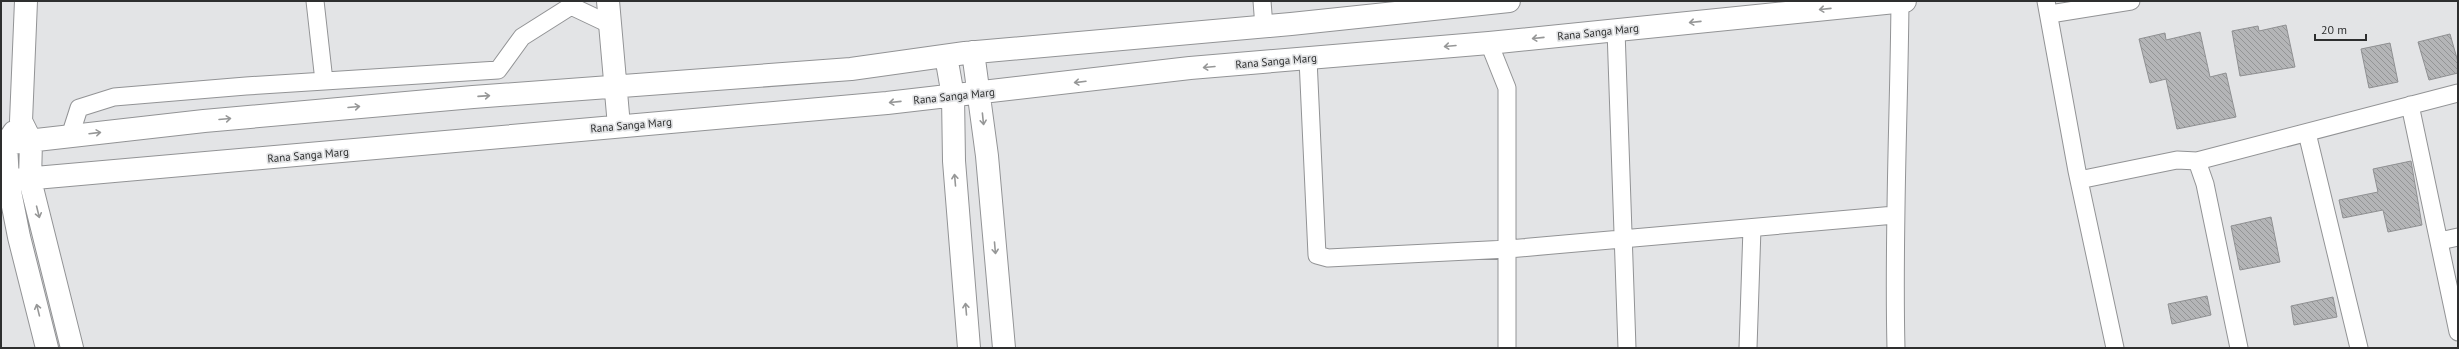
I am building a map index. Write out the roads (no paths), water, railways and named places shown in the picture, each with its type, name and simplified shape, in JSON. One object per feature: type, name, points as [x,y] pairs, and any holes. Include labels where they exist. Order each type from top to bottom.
[{"type":"main road","points":[[26,1],[21,121],[31,141],[30,180],[72,348]]},
{"type":"main road","points":[[608,1],[618,126]]},
{"type":"main road","points":[[4,144],[204,121],[614,86],[851,69],[973,52],[1264,27],[1477,3],[1509,1]]},
{"type":"main road","name":"Rana Sanga Marg","points":[[4,181],[30,180],[979,94],[1190,68],[1489,43],[1905,1]]},
{"type":"main road","points":[[973,52],[987,156],[1004,348]]},
{"type":"main road","points":[[946,56],[953,96],[954,161],[969,348]]},
{"type":"main road","points":[[21,121],[4,144],[4,181],[47,348]]},
{"type":"street","points":[[315,1],[324,81]]},
{"type":"street","points":[[1262,1],[1264,27]]},
{"type":"street","points":[[2115,348],[2079,180],[2048,7],[2131,1]]},
{"type":"street","points":[[1896,348],[1895,215],[1900,2]]},
{"type":"street","points":[[70,136],[78,108],[114,97],[324,81],[498,70],[522,37],[571,6],[610,24]]},
{"type":"street","points":[[1616,30],[1623,239],[1627,284],[1627,348]]},
{"type":"street","points":[[1489,43],[1507,88],[1507,348]]},
{"type":"street","points":[[1308,59],[1317,255],[1328,258],[1508,249],[1895,215]]},
{"type":"street","points":[[2079,180],[2177,160],[2197,161],[2458,93]]},
{"type":"street","points":[[2410,105],[2440,241],[2458,332]]},
{"type":"street","points":[[2307,133],[2359,348]]},
{"type":"street","points":[[2197,161],[2205,184],[2239,348]]},
{"type":"street","points":[[1748,348],[1752,228]]},
{"type":"street","points":[[2440,241],[2458,238]]}]
